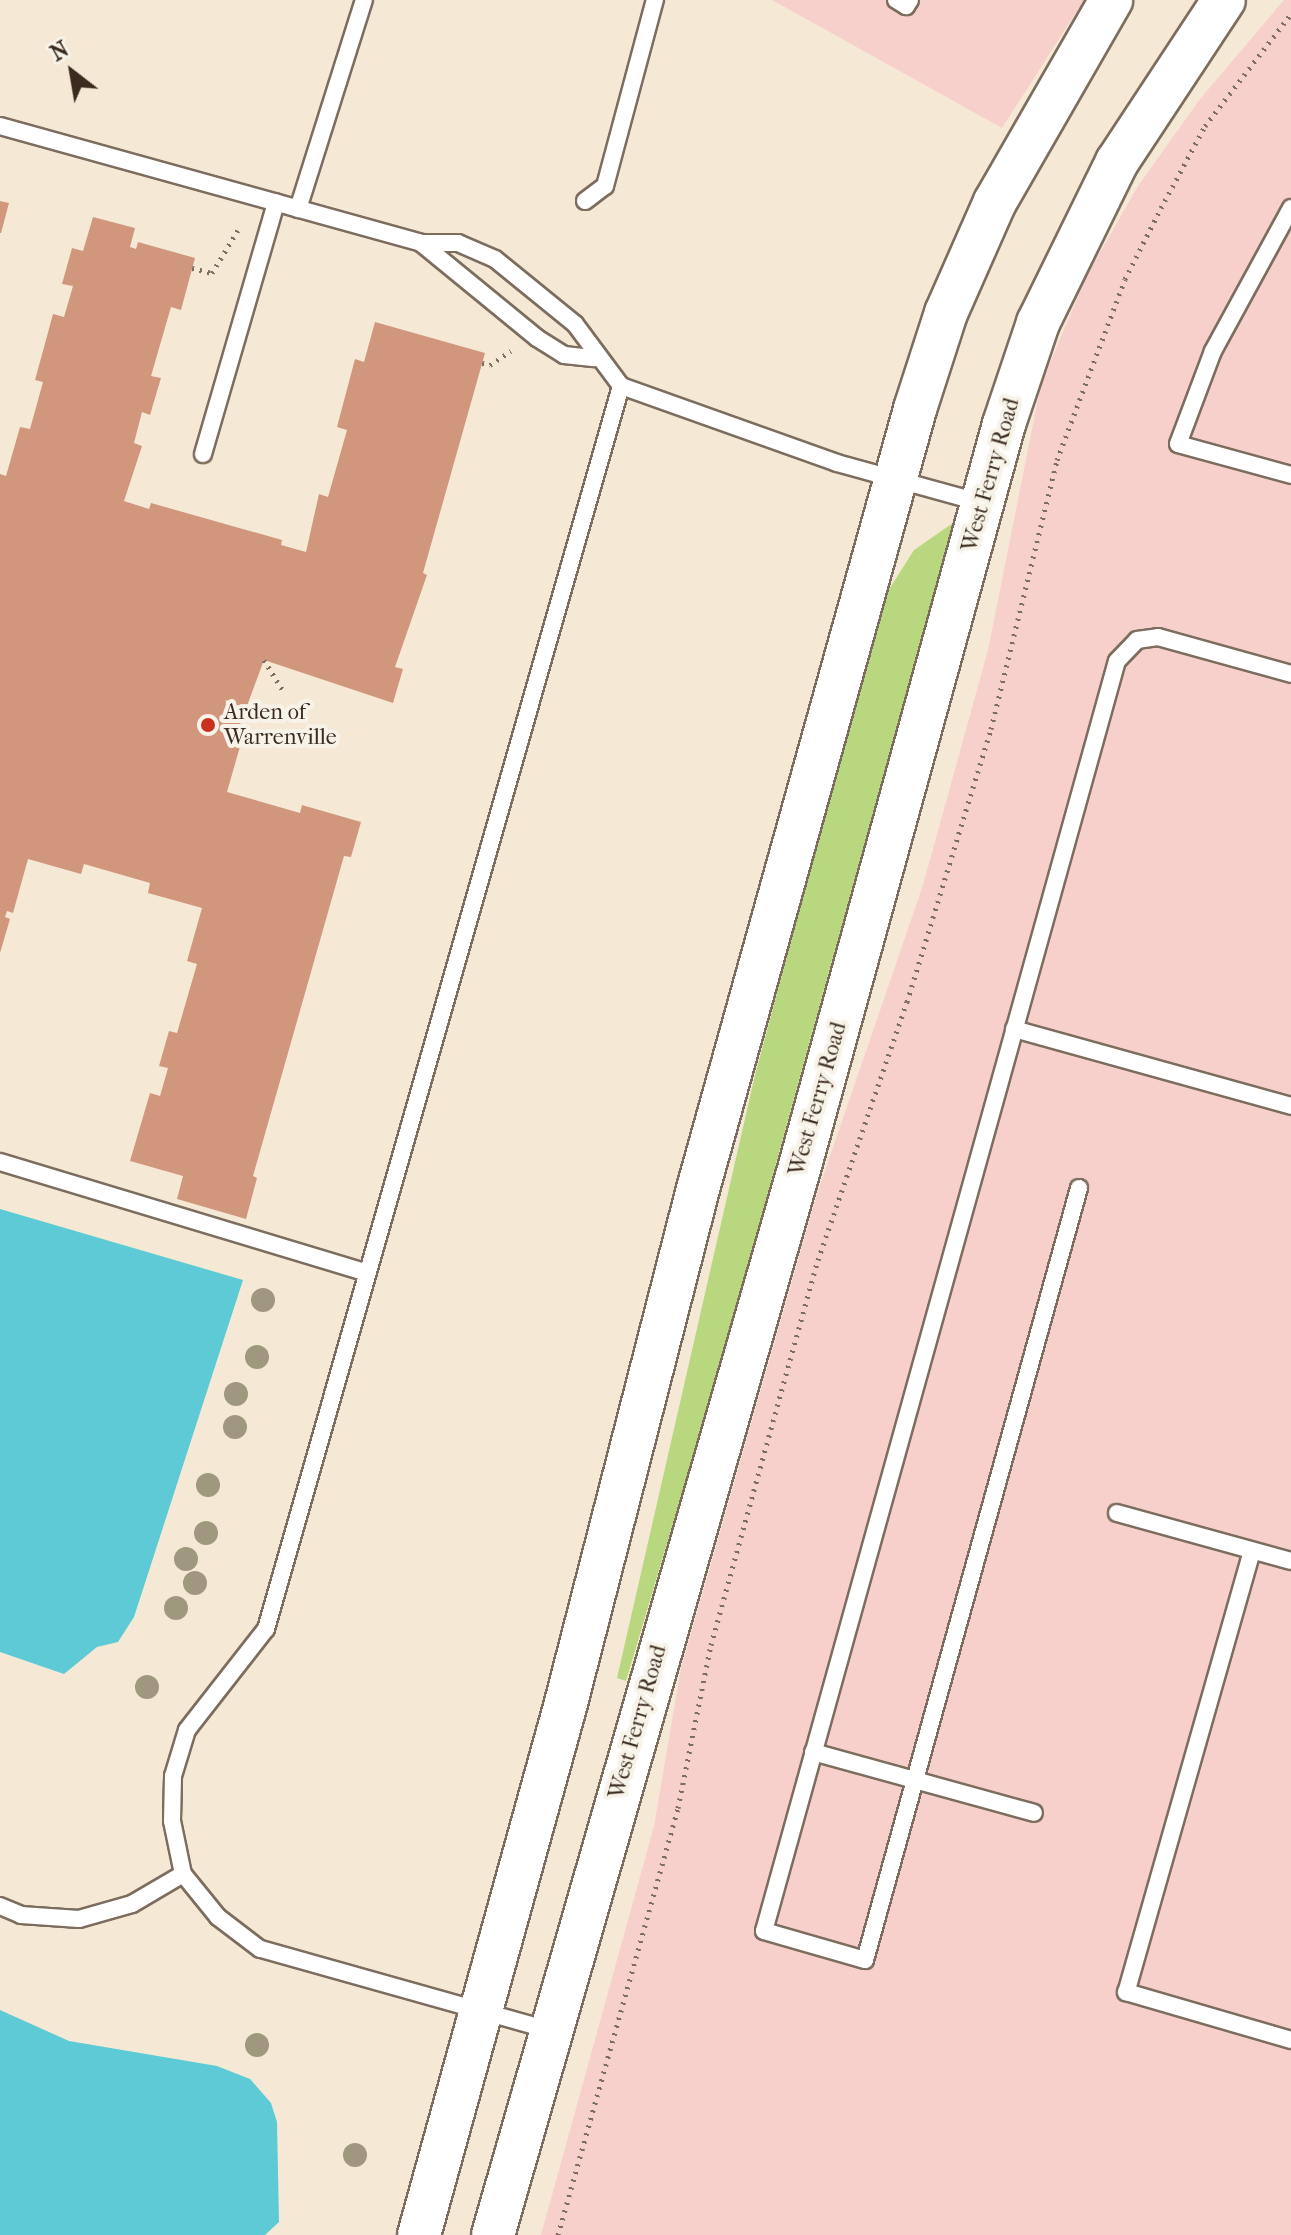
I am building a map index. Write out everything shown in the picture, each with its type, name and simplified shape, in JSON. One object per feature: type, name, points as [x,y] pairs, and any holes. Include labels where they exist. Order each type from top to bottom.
[{"type":"main road","points":[[419,2235],[698,1189],[946,313],[995,202],[1111,0]]},
{"type":"main road","name":"West Ferry Road","points":[[493,2235],[984,503],[1038,323],[1117,162],[1224,0]]},
{"type":"lane","points":[[298,209],[364,0]]},
{"type":"lane","points":[[585,201],[605,186],[655,0]]},
{"type":"lane","points":[[896,0],[906,6],[910,0]]},
{"type":"lane","points":[[0,126],[421,243],[458,243],[495,259],[575,324],[595,358],[621,386],[837,463],[984,503]]},
{"type":"lane","points":[[203,454],[276,202]]},
{"type":"lane","points":[[1291,208],[1213,351],[1178,444],[1291,475]]},
{"type":"lane","points":[[421,243],[537,338],[564,355],[595,358]]},
{"type":"lane","points":[[549,2030],[260,1949],[218,1917],[183,1874],[172,1821],[173,1776],[187,1730],[266,1629],[621,386]]},
{"type":"lane","points":[[1079,1188],[865,1960],[764,1931],[1014,1029],[1123,652],[1137,640],[1158,637],[1291,674]]},
{"type":"lane","points":[[1014,1029],[1291,1106]]},
{"type":"lane","points":[[0,1162],[367,1273]]},
{"type":"lane","points":[[1117,1513],[1291,1561]]},
{"type":"lane","points":[[1252,1551],[1126,1992],[1291,2040]]},
{"type":"lane","points":[[813,1752],[1034,1813]]},
{"type":"lane","points":[[0,1906],[21,1915],[79,1919],[132,1904],[183,1874]]},
{"type":"path","points":[[558,2235],[678,1808],[711,1645],[818,1260],[907,1002],[991,729],[1057,460],[1107,323],[1154,222],[1205,126],[1291,14]]},
{"type":"path","points":[[192,268],[212,273],[243,222]]},
{"type":"path","points":[[482,363],[490,365],[512,350]]},
{"type":"path","points":[[264,660],[284,692]]},
{"type":"shaded area","points":[[772,0],[1084,0],[1002,128]]},
{"type":"shaded area","points":[[1284,0],[1291,0],[1291,2235],[541,2235],[654,1826],[681,1668],[817,1194],[923,885],[988,650],[1041,384],[1087,275],[1138,186],[1200,99]]},
{"type":"green space","points":[[953,523],[723,1355],[626,1681],[617,1678],[755,1075],[883,599],[914,550]]},
{"type":"water","points":[[0,1209],[243,1280],[134,1617],[118,1642],[97,1647],[64,1674],[0,1652]]},
{"type":"water","points":[[0,2010],[69,2041],[217,2066],[250,2079],[271,2103],[277,2122],[279,2222],[265,2235],[0,2235]]},
{"type":"building","points":[[0,201],[9,203],[1,233],[0,233]]},
{"type":"building","name":"Arden of Warrenville","points":[[93,217],[135,228],[130,247],[136,249],[138,242],[195,258],[181,310],[171,307],[151,376],[161,378],[150,415],[142,412],[134,443],[142,446],[124,501],[149,509],[151,503],[282,540],[281,545],[306,552],[319,494],[328,497],[347,430],[337,427],[355,359],[364,362],[375,322],[485,353],[423,573],[427,575],[395,667],[403,669],[393,703],[264,660],[234,741],[241,743],[227,792],[300,813],[302,805],[361,822],[351,857],[344,856],[253,1176],[257,1178],[246,1219],[177,1199],[183,1176],[130,1161],[150,1093],[160,1096],[168,1068],[159,1066],[169,1031],[177,1033],[197,964],[187,961],[202,908],[148,893],[150,883],[84,864],[81,874],[28,859],[13,913],[7,911],[5,917],[10,919],[0,953],[0,474],[6,476],[20,427],[30,429],[43,382],[35,380],[53,314],[64,317],[73,286],[62,284],[72,248],[83,251]]},
{"type":"place","name":"Arden of Warrenville","points":[[208,725]]}]
